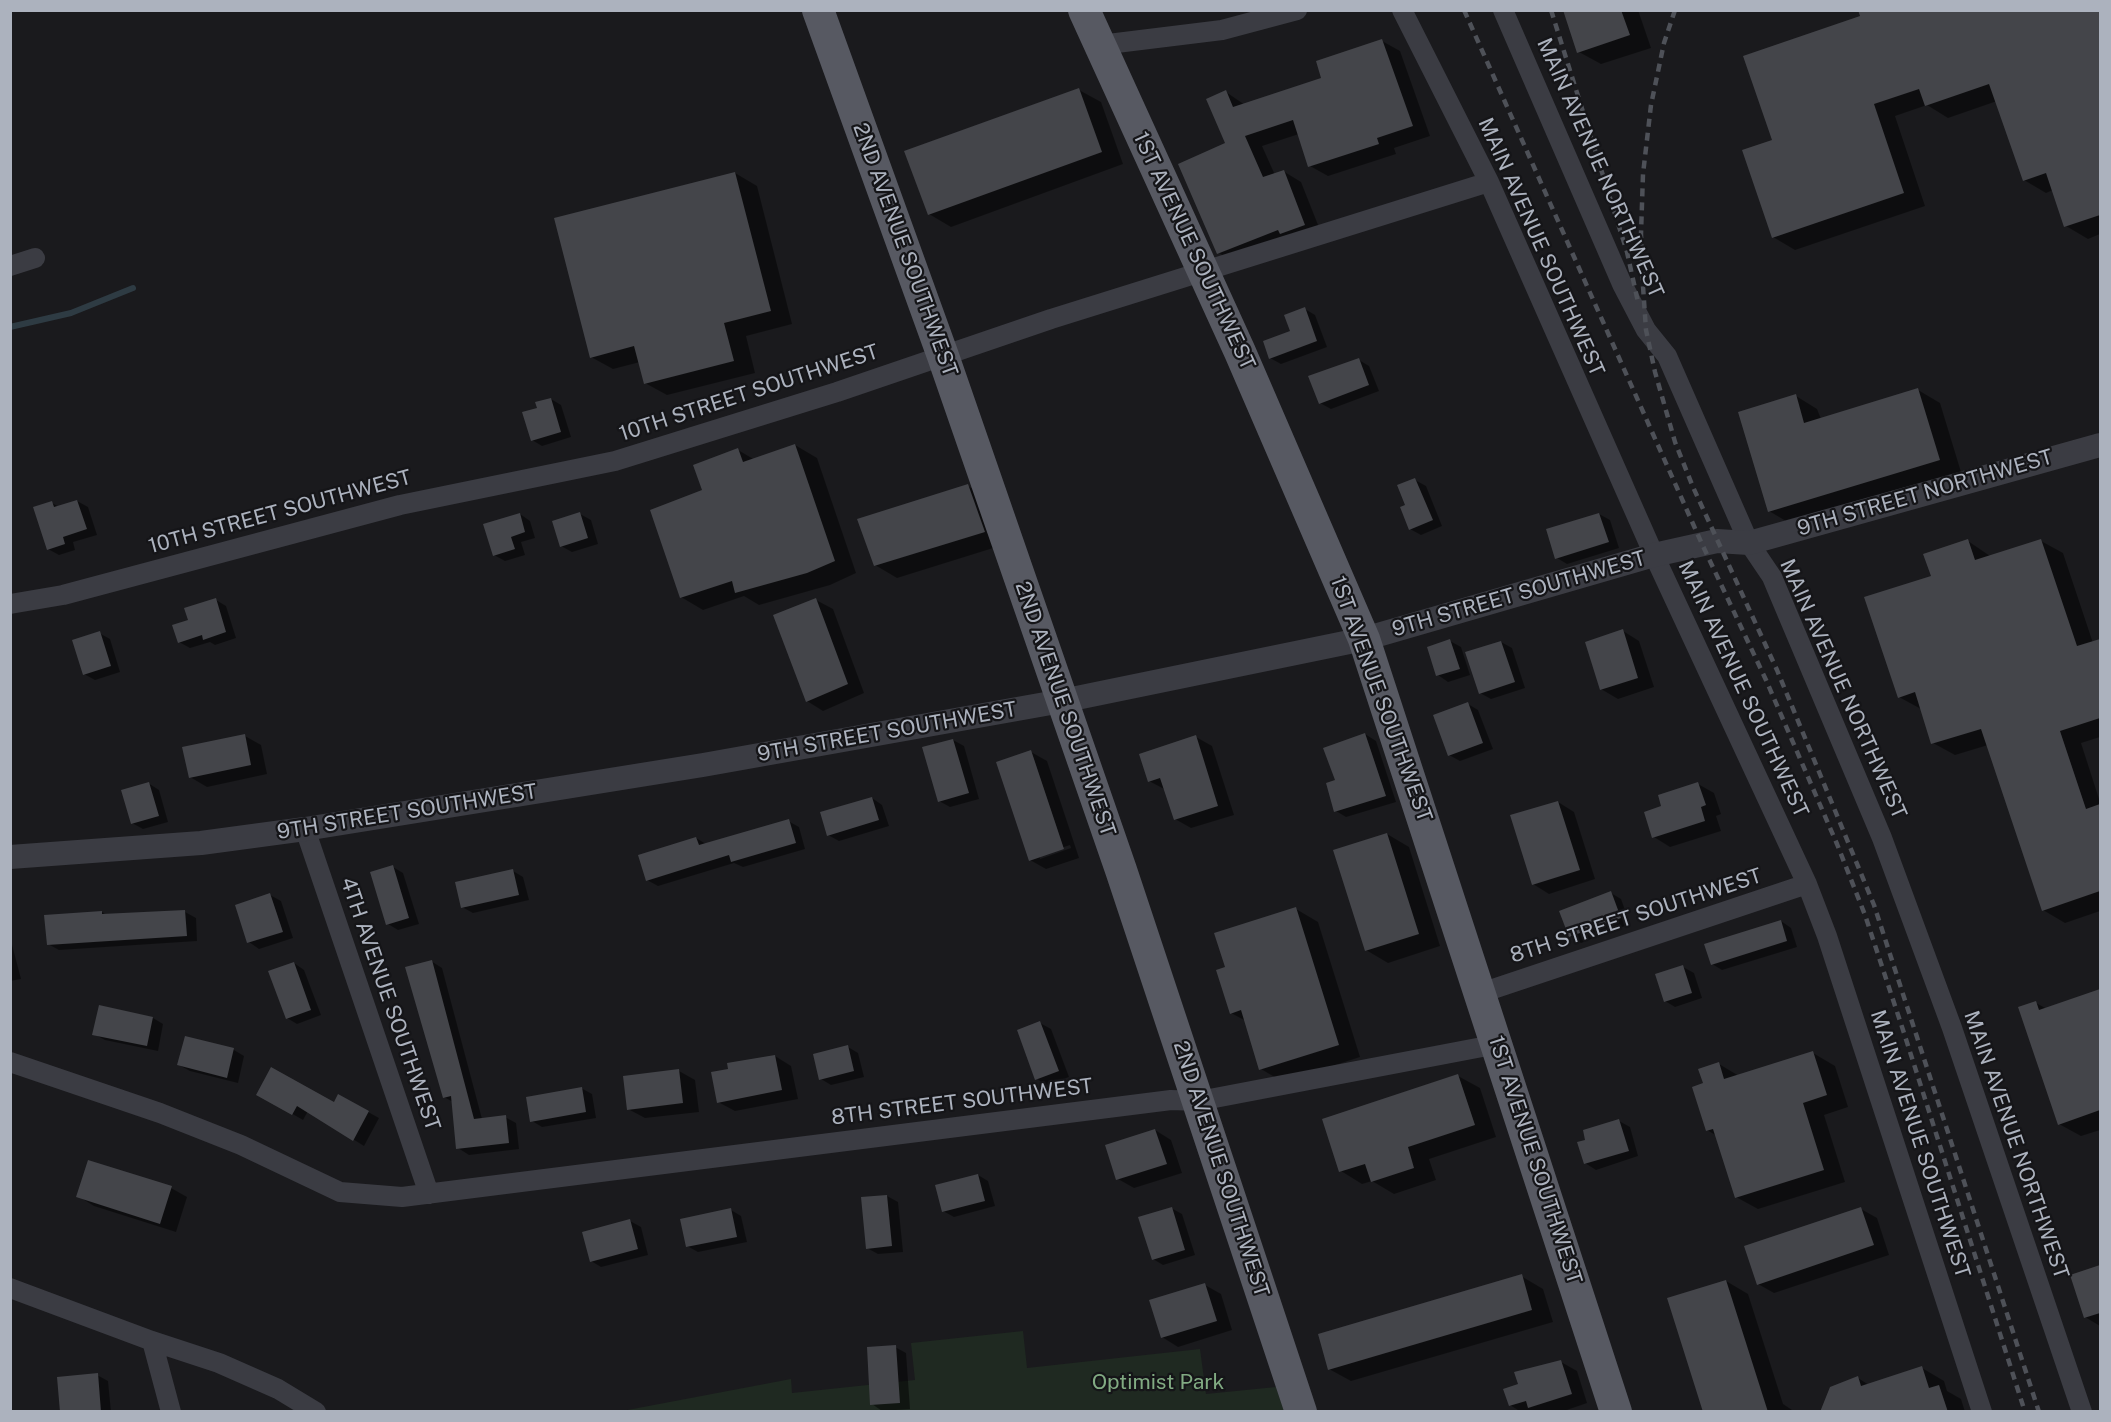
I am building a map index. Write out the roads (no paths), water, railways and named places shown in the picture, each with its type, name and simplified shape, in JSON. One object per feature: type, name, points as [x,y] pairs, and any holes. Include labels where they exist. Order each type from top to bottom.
[{"type":"main road","name":"2ND AVENUE SOUTHWEST","points":[[818,10],[943,356],[1062,701],[1199,1101],[1300,1412]]},
{"type":"main road","name":"1ST AVENUE SOUTHWEST","points":[[1084,10],[1203,272],[1364,639],[1616,1412]]},
{"type":"street","points":[[1100,45],[1222,30],[1297,10]]},
{"type":"street","name":"MAIN AVENUE SOUTHWEST","points":[[1402,10],[1489,182],[1654,555],[1807,884],[1827,936],[1982,1412]]},
{"type":"street","name":"MAIN AVENUE NORTHWEST","points":[[1503,10],[1560,137],[1612,262],[1646,330],[1667,356],[1749,543],[1772,578],[1882,838],[1952,1028],[2082,1412]]},
{"type":"street","name":"10TH STREET SOUTHWEST","points":[[10,604],[63,595],[400,505],[615,461],[1051,319],[1489,182]]},
{"type":"street","points":[[10,266],[35,258]]},
{"type":"street","name":"9TH STREET NORTHWEST","points":[[1749,543],[2100,445]]},
{"type":"street","name":"9TH STREET SOUTHWEST","points":[[10,857],[201,843],[305,829],[703,765],[1062,701],[1364,639],[1654,555],[1717,541],[1749,543]]},
{"type":"street","name":"4TH AVENUE SOUTHWEST","points":[[305,829],[429,1194]]},
{"type":"street","name":"8TH STREET SOUTHWEST","points":[[1481,993],[1807,884]]},
{"type":"street","name":"8TH STREET SOUTHWEST","points":[[10,1062],[201,1129],[340,1192],[382,1197],[429,1194],[1160,1101],[1199,1101],[1497,1044]]},
{"type":"street","points":[[10,1288],[152,1341],[219,1363],[278,1389],[315,1412]]},
{"type":"street","points":[[152,1341],[171,1412]]},
{"type":"waterway","points":[[10,327],[71,313],[133,288]]},
{"type":"railway","points":[[1464,10],[1702,544],[1766,680],[1837,844],[1865,915],[2025,1412]]},
{"type":"railway","points":[[1551,10],[1627,252],[1638,302]]},
{"type":"railway","points":[[1675,10],[1664,43],[1651,105],[1643,174],[1641,234],[1643,286],[1646,330],[1655,372],[1675,442],[1693,487],[1777,670],[1874,905],[2039,1412]]},
{"type":"park label","name":"Optimist Park","points":[[1158,1383]]}]
